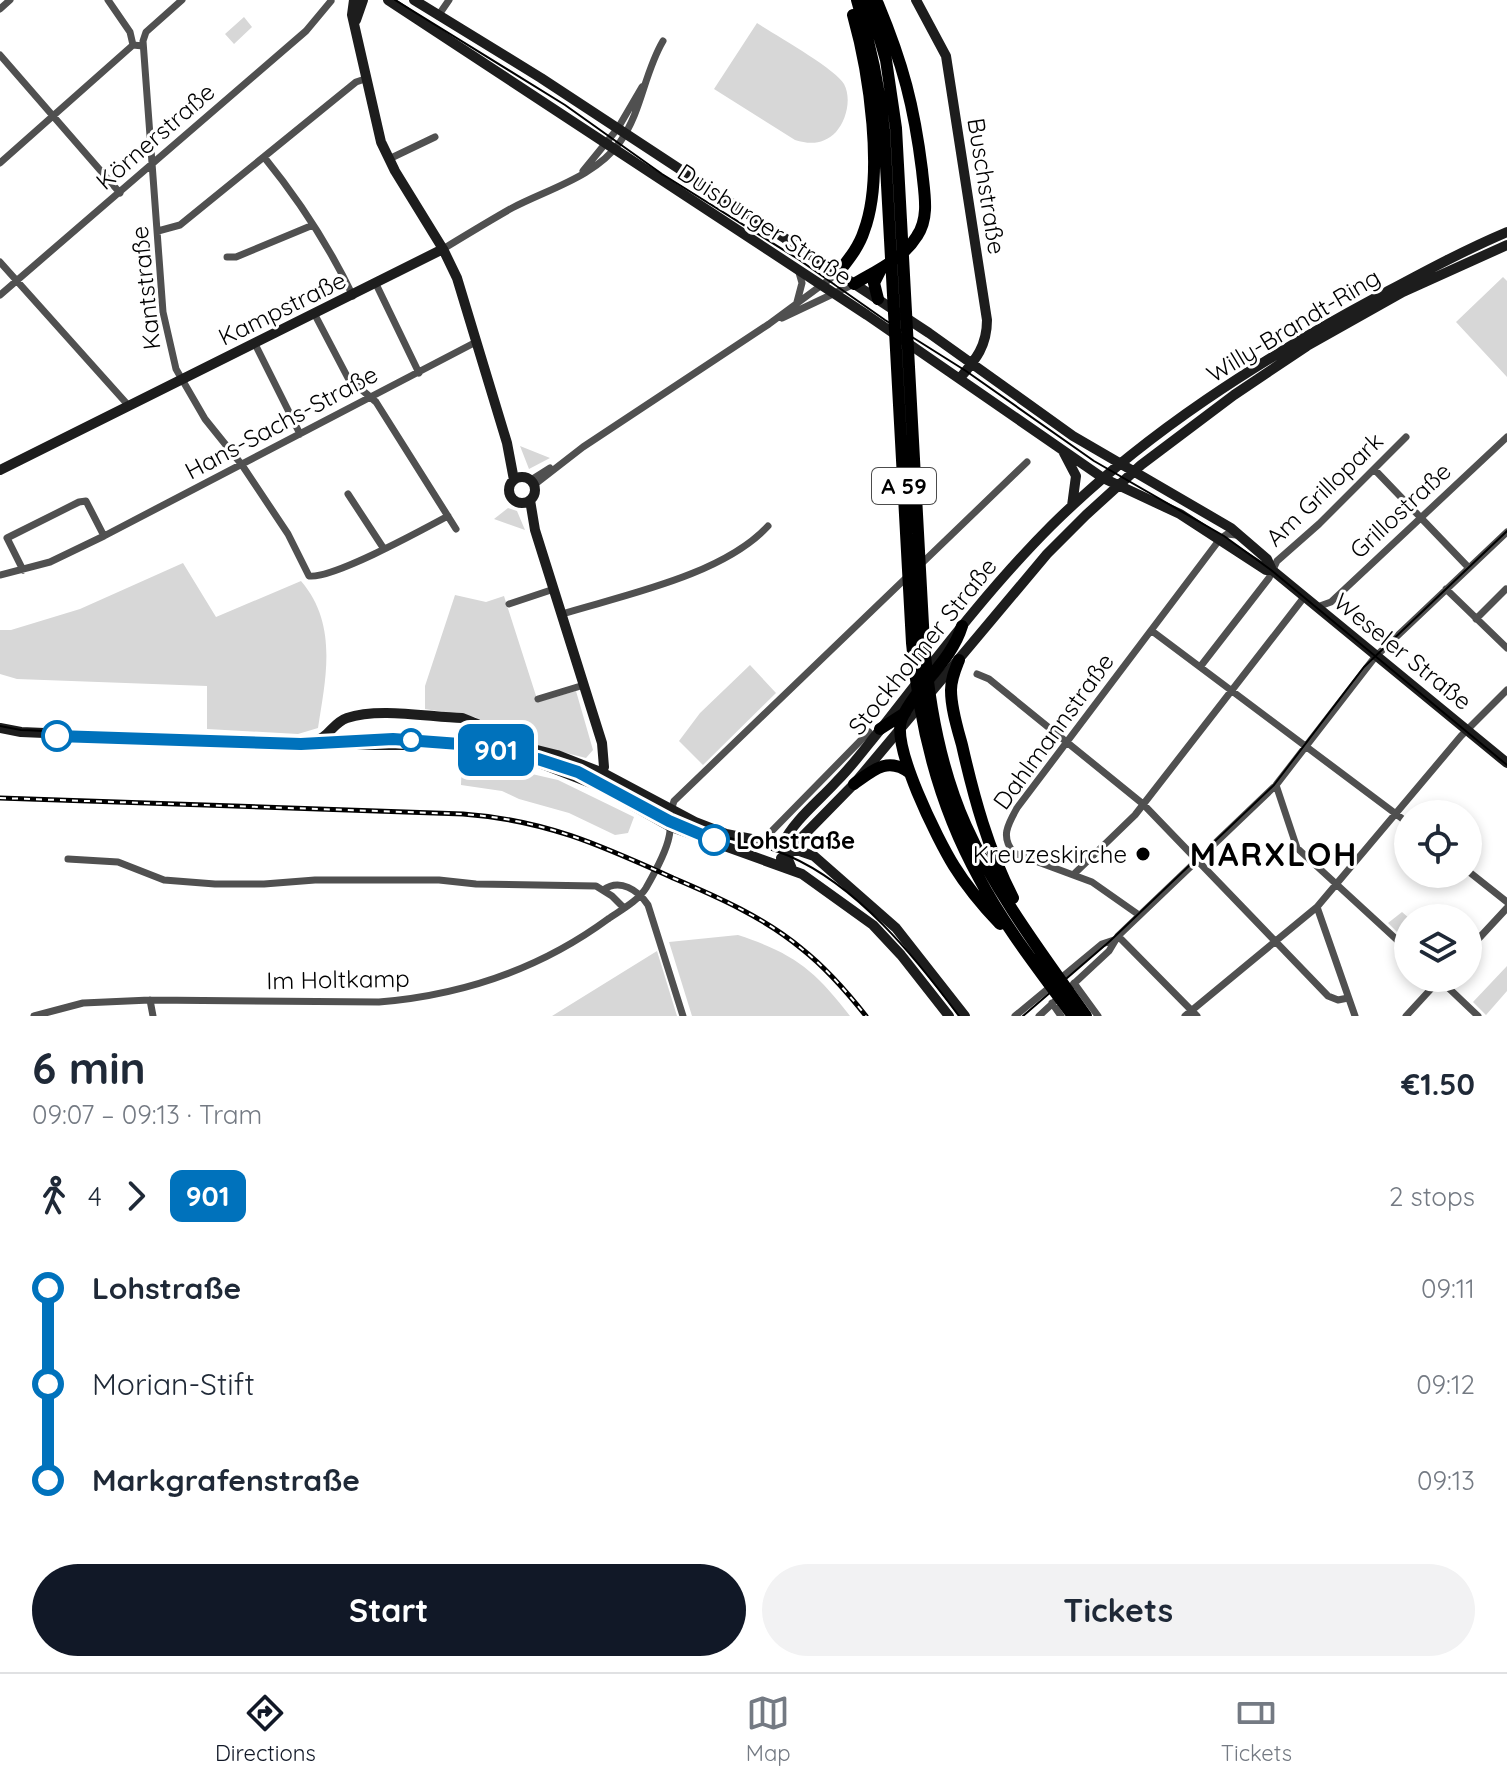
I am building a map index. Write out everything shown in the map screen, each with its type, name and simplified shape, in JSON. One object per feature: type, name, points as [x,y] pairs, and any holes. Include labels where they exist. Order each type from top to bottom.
[{"type":"highway","points":[[838,273],[863,234],[871,203],[873,176],[868,89],[849,0]]},
{"type":"highway","name":"A 59","points":[[857,0],[879,85],[896,224]]},
{"type":"highway","name":"A 59","points":[[869,0],[886,60],[892,97],[896,224],[933,745],[978,852],[1030,947],[1086,1016]]},
{"type":"highway","points":[[854,284],[906,251],[924,221],[925,197],[912,103],[901,63],[876,0]]},
{"type":"highway","points":[[878,299],[874,283],[882,268]]},
{"type":"highway","points":[[962,626],[958,639],[899,731],[911,774],[955,867],[987,909],[1030,947]]},
{"type":"highway","points":[[959,660],[951,691],[962,746],[987,840],[1030,947]]},
{"type":"highway","points":[[875,731],[910,712],[931,711],[947,720],[962,746]]},
{"type":"highway","points":[[854,784],[873,770],[888,764],[897,765],[911,774]]},
{"type":"highway","name":"A 59","points":[[1041,962],[1073,1016]]},
{"type":"main road","points":[[354,0],[354,26],[376,126],[389,159],[457,278],[507,443],[535,494],[526,502]]},
{"type":"main road","points":[[354,26],[363,0]]},
{"type":"main road","name":"Duisburger Straße","points":[[388,0],[824,286],[1063,451],[1125,480]]},
{"type":"main road","name":"Duisburger Straße","points":[[414,0],[622,130],[973,363],[1073,436],[1125,480]]},
{"type":"main road","name":"Buschstraße","points":[[916,0],[946,56],[987,320],[985,343],[960,378]]},
{"type":"main road","name":"Willy-Brandt-Ring","points":[[1111,471],[1203,402],[1279,353],[1439,264],[1507,232]]},
{"type":"main road","name":"Willy-Brandt-Ring","points":[[1125,480],[1211,411],[1307,346],[1403,292],[1507,245]]},
{"type":"main road","name":"Kampstraße","points":[[0,469],[443,249]]},
{"type":"main road","points":[[1063,451],[1076,476],[1071,507]]},
{"type":"main road","name":"Stockholmer Straße","points":[[782,845],[792,829],[840,778],[962,626],[1036,542],[1111,471]]},
{"type":"main road","name":"Stockholmer Straße","points":[[910,712],[959,660],[1047,554],[1125,480]]},
{"type":"main road","name":"Weseler Straße","points":[[1125,480],[1226,525],[1267,559],[1272,570],[1507,763]]},
{"type":"main road","name":"Weseler Straße","points":[[1125,480],[1266,570],[1272,570]]},
{"type":"main road","points":[[526,481],[510,487],[510,496],[526,502]]},
{"type":"main road","points":[[526,502],[602,743],[603,773],[596,785]]},
{"type":"main road","points":[[301,743],[319,741],[340,721],[364,714],[462,718],[477,724],[496,740],[557,755],[603,773],[671,810],[726,834],[782,845],[791,854],[792,869]]},
{"type":"main road","points":[[0,728],[19,732],[301,743],[445,745],[537,762],[596,785],[669,826],[792,869],[844,902],[873,925],[949,1016]]},
{"type":"main road","name":"Stockholmer Straße","points":[[791,854],[803,836],[854,784],[899,731]]},
{"type":"main road","points":[[763,858],[791,854],[820,860],[882,913],[913,947],[965,1016]]},
{"type":"street","points":[[0,9],[10,0]]},
{"type":"street","points":[[108,0],[130,32],[133,45]]},
{"type":"street","points":[[0,163],[133,45],[143,46],[146,32],[182,0]]},
{"type":"street","points":[[438,16],[449,0]]},
{"type":"street","name":"Körnerstraße","points":[[0,295],[306,31],[331,1]]},
{"type":"street","name":"Kampstraße","points":[[443,249],[514,207],[593,167],[611,146],[643,97],[647,78],[663,41]]},
{"type":"street","name":"Kantstraße","points":[[143,46],[164,322],[180,379],[288,534],[307,573],[315,576],[384,549]]},
{"type":"street","points":[[0,55],[120,193]]},
{"type":"street","points":[[158,231],[180,225],[356,82],[365,79]]},
{"type":"street","points":[[389,159],[435,137]]},
{"type":"street","points":[[264,157],[294,193],[353,296]]},
{"type":"street","points":[[227,257],[236,257],[313,225]]},
{"type":"street","points":[[0,262],[128,405]]},
{"type":"street","points":[[797,302],[802,283],[798,269]]},
{"type":"street","points":[[526,481],[556,466],[769,324],[838,273]]},
{"type":"street","points":[[376,284],[419,373]]},
{"type":"street","points":[[769,324],[854,284]]},
{"type":"street","points":[[315,315],[348,378],[371,398],[456,529]]},
{"type":"street","name":"Hans-Sachs-Straße","points":[[0,575],[50,562],[104,536],[476,342]]},
{"type":"street","points":[[255,344],[300,434]]},
{"type":"street","name":"Am Grillopark","points":[[1200,667],[1283,554],[1319,524],[1406,437]]},
{"type":"street","name":"Grillostraße","points":[[1317,607],[1331,602],[1507,437]]},
{"type":"street","points":[[641,894],[669,837],[674,801],[1027,462]]},
{"type":"street","points":[[1374,469],[1469,568]]},
{"type":"street","points":[[348,494],[384,549],[448,516]]},
{"type":"street","points":[[23,570],[7,538],[79,502],[86,501],[104,536]]},
{"type":"street","points":[[1216,537],[1224,532],[1226,525]]},
{"type":"street","points":[[562,614],[696,572],[757,537],[768,526]]},
{"type":"street","points":[[1039,1016],[1109,951],[1116,938],[1139,915],[1276,785],[1376,655],[1507,532]]},
{"type":"street","points":[[1216,537],[1227,534],[1239,536]]},
{"type":"street","name":"Dahlmannstraße","points":[[1139,915],[1092,882],[1014,853],[1006,838],[1007,828],[1017,808],[1152,631],[1216,537]]},
{"type":"street","points":[[509,604],[554,589]]},
{"type":"street","points":[[1446,589],[1507,648]]},
{"type":"street","points":[[1476,619],[1506,589]]},
{"type":"street","points":[[1074,874],[1135,815],[1305,596]]},
{"type":"street","points":[[1152,631],[1394,812]]},
{"type":"street","points":[[977,674],[989,679],[1143,804],[1328,996],[1338,1000],[1348,998]]},
{"type":"street","points":[[538,699],[584,685]]},
{"type":"street","points":[[1408,800],[1467,730],[1507,690]]},
{"type":"street","name":"Stockholmer Straße","points":[[761,842],[875,731]]},
{"type":"street","points":[[1276,785],[1297,848],[1394,937]]},
{"type":"street","points":[[1116,938],[1191,1014],[1317,907],[1394,816]]},
{"type":"street","points":[[68,859],[118,862],[164,880],[215,884],[439,880],[596,886],[624,908]]},
{"type":"street","points":[[1482,882],[1507,902]]},
{"type":"street","points":[[603,890],[608,886],[632,888],[641,894],[648,905],[683,1016]]},
{"type":"street","name":"Im Holtkamp","points":[[34,1016],[83,1003],[150,1000],[379,1002],[444,993],[503,977],[530,966],[569,945],[641,894]]},
{"type":"street","points":[[1317,907],[1355,1016]]},
{"type":"street","points":[[1482,935],[1507,908]]},
{"type":"street","points":[[1015,1016],[1102,944],[1116,938]]},
{"type":"street","points":[[1074,983],[1098,1016]]},
{"type":"street","points":[[1406,1016],[1428,992]]},
{"type":"street","points":[[1453,992],[1478,1016]]},
{"type":"street","points":[[150,1000],[153,1016]]},
{"type":"street","points":[[1052,1003],[1061,1016]]},
{"type":"shaded area","points":[[244,17],[252,27],[234,44],[225,34]]},
{"type":"shaded area","points":[[757,23],[818,61],[844,84],[848,96],[845,116],[840,127],[827,139],[812,143],[795,140],[714,89]]},
{"type":"shaded area","points":[[1503,277],[1507,281],[1507,377],[1456,322]]},
{"type":"shaded area","points":[[520,446],[550,458],[529,469]]},
{"type":"shaded area","points":[[508,508],[517,511],[525,530],[494,519]]},
{"type":"shaded area","points":[[183,563],[216,617],[301,581],[313,598],[325,633],[326,670],[318,728],[298,734],[207,729],[207,686],[17,679],[0,674],[0,630],[11,630],[80,609]]},
{"type":"shaded area","points":[[455,595],[486,602],[504,596],[538,702],[576,691],[593,750],[586,758],[506,738],[475,717],[425,709],[425,686]]},
{"type":"shaded area","points":[[750,665],[776,693],[703,765],[679,741],[700,713]]},
{"type":"shaded area","points":[[462,758],[558,780],[634,817],[628,833],[615,835],[569,813],[502,791],[461,785]]},
{"type":"shaded area","points":[[738,935],[774,949],[802,965],[850,1016],[692,1016],[669,942]]},
{"type":"shaded area","points":[[657,951],[677,1016],[552,1016]]},
{"type":"shaded area","points":[[1507,966],[1507,991],[1486,1015],[1473,1002]]},
{"type":"tram line","points":[[395,0],[565,105],[662,174],[798,259],[885,320],[966,371],[1094,461],[1224,536],[1271,570],[1507,765]]},
{"type":"tram line","points":[[1023,1016],[1110,941],[1274,785],[1364,667],[1507,531]]},
{"type":"tram line","points":[[0,726],[21,730],[299,742],[371,734],[413,734],[476,741],[538,754],[602,778],[703,829],[778,852],[814,869],[862,904],[883,925],[924,970],[959,1016]]},
{"type":"tram line","name":"901","points":[[57,736],[301,744],[393,739],[473,745],[538,759],[578,772],[669,821],[714,840]]},
{"type":"railway","points":[[0,798],[463,814],[546,828],[621,855],[757,918],[811,956],[866,1016]]},
{"type":"place","name":"Lohstraße","points":[[714,840]]},
{"type":"place","name":"Kreuzeskirche","points":[[1143,854]]},
{"type":"district","name":"MARXLOH","points":[[1274,854]]}]
